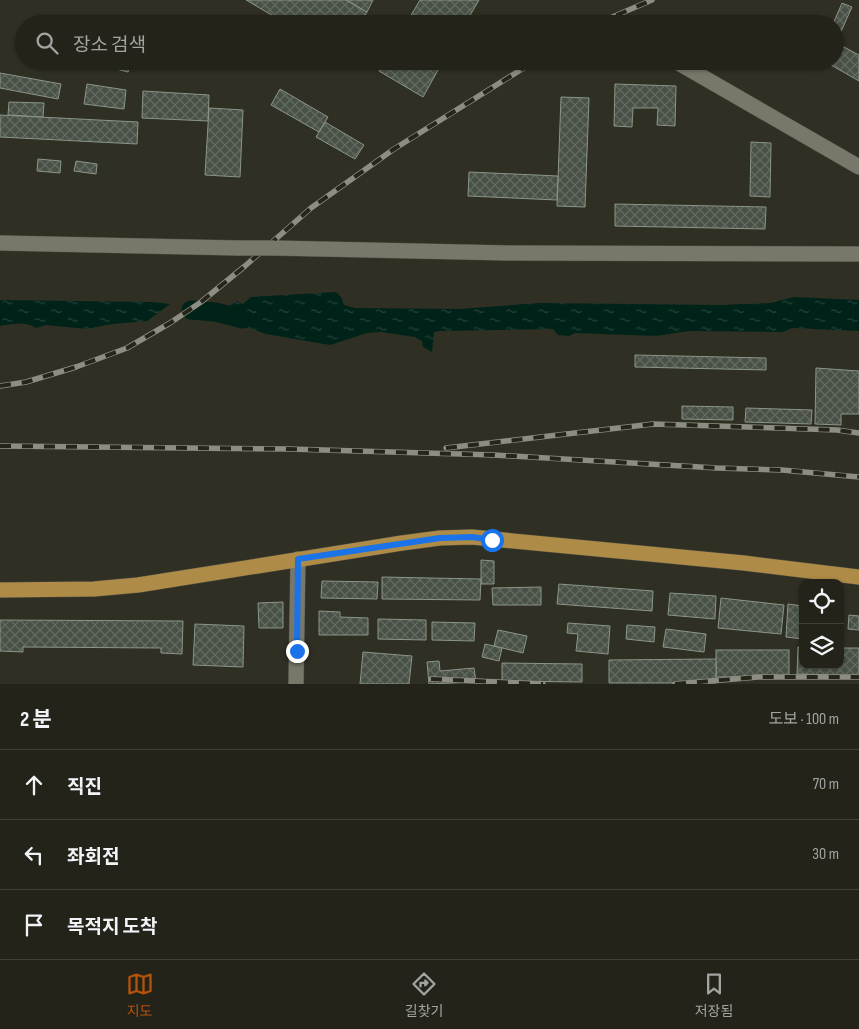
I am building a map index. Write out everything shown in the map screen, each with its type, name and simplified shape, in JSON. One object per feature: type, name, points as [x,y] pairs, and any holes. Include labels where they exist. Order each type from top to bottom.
[{"type":"main road","points":[[0,590],[138,585],[440,538],[472,537],[859,576]]},
{"type":"street","points":[[691,70],[859,167]]},
{"type":"street","points":[[0,243],[510,253],[859,254]]},
{"type":"street","points":[[296,684],[298,559]]},
{"type":"water","points":[[336,292],[341,297],[344,305],[355,308],[460,309],[539,303],[721,305],[771,303],[794,297],[859,300],[859,331],[792,328],[783,332],[689,331],[656,336],[575,333],[569,336],[558,335],[553,329],[440,331],[434,332],[432,352],[423,347],[422,341],[415,337],[381,332],[367,333],[330,345],[266,334],[214,316],[237,301],[243,304],[251,297]]},
{"type":"water","points":[[0,300],[152,302],[170,304],[147,321],[112,324],[86,329],[46,325],[36,328],[23,324],[0,326]]},
{"type":"building","points":[[246,0],[346,0],[367,12],[365,15],[272,15]]},
{"type":"building","points":[[346,0],[373,0],[367,12]]},
{"type":"building","points":[[420,0],[479,0],[470,15],[411,15]]},
{"type":"building","points":[[842,3],[852,7],[844,25],[844,15],[837,15]]},
{"type":"building","points":[[844,47],[859,55],[859,81],[840,70],[844,70]]},
{"type":"building","points":[[380,70],[438,70],[423,97]]},
{"type":"building","points":[[0,73],[61,84],[58,99],[0,88]]},
{"type":"building","points":[[87,84],[126,90],[124,109],[84,104]]},
{"type":"building","points":[[615,84],[676,86],[675,126],[657,125],[658,108],[633,108],[632,127],[614,126]]},
{"type":"building","points":[[280,89],[328,117],[319,132],[271,105]]},
{"type":"building","points":[[143,91],[209,95],[208,121],[142,118]]},
{"type":"building","points":[[561,97],[589,98],[585,207],[557,206]]},
{"type":"building","points":[[9,102],[44,103],[43,117],[8,115]]},
{"type":"building","points":[[209,108],[243,110],[240,177],[205,175]]},
{"type":"building","points":[[0,115],[138,122],[137,144],[0,137]]},
{"type":"building","points":[[325,122],[364,145],[355,159],[316,137]]},
{"type":"building","points":[[751,142],[771,143],[770,197],[750,196]]},
{"type":"building","points":[[38,159],[61,161],[60,173],[37,171]]},
{"type":"building","points":[[76,161],[97,164],[96,174],[74,171]]},
{"type":"building","points":[[469,172],[558,176],[557,200],[468,196]]},
{"type":"building","points":[[615,204],[766,207],[765,229],[615,226]]},
{"type":"building","points":[[635,355],[766,358],[766,370],[635,367]]},
{"type":"building","points":[[816,368],[859,371],[859,414],[841,414],[841,425],[815,424]]},
{"type":"building","points":[[682,406],[733,407],[733,420],[682,419]]},
{"type":"building","points":[[746,408],[812,410],[811,424],[745,422]]},
{"type":"building","points":[[481,560],[494,561],[494,584],[481,584]]},
{"type":"building","points":[[382,577],[481,579],[480,600],[382,599]]},
{"type":"building","points":[[322,581],[378,582],[377,599],[321,598]]},
{"type":"building","points":[[559,584],[653,591],[652,611],[557,604]]},
{"type":"building","points":[[541,587],[541,605],[493,605],[492,588]]},
{"type":"building","points":[[670,593],[716,596],[715,619],[668,615]]},
{"type":"building","points":[[721,598],[784,605],[781,634],[718,628]]},
{"type":"building","points":[[283,602],[283,628],[259,628],[258,603]]},
{"type":"building","points":[[788,604],[799,605],[799,639],[786,637]]},
{"type":"building","points":[[319,611],[340,612],[340,617],[368,618],[368,635],[319,635]]},
{"type":"building","points":[[849,615],[859,616],[859,630],[848,629]]},
{"type":"building","points":[[378,619],[426,620],[426,640],[378,639]]},
{"type":"building","points":[[0,620],[183,621],[182,654],[161,653],[161,648],[23,647],[23,652],[0,651]]},
{"type":"building","points":[[432,622],[475,623],[474,641],[432,640]]},
{"type":"building","points":[[568,623],[610,626],[608,654],[576,651],[578,634],[567,633]]},
{"type":"building","points":[[195,624],[244,626],[243,667],[193,665]]},
{"type":"building","points":[[627,625],[655,627],[654,642],[626,639]]},
{"type":"building","points":[[666,629],[706,634],[704,652],[663,647]]},
{"type":"building","points":[[498,630],[527,636],[523,653],[494,646]]},
{"type":"building","points":[[485,644],[502,648],[499,661],[482,657]]},
{"type":"building","points":[[798,647],[799,669],[844,669],[844,648],[859,648],[859,676],[797,674]]},
{"type":"building","points":[[716,650],[789,650],[789,677],[716,677]]},
{"type":"building","points":[[363,652],[412,656],[409,684],[360,684]]},
{"type":"building","points":[[716,659],[716,683],[609,683],[609,660]]},
{"type":"building","points":[[439,661],[440,671],[474,668],[476,682],[429,684],[427,662]]},
{"type":"building","points":[[502,663],[582,664],[582,682],[502,681]]},
{"type":"waterway","points":[[191,310],[215,312],[243,319]]},
{"type":"railway","points":[[617,15],[652,0]]},
{"type":"railway","points":[[0,386],[26,382],[76,367],[127,348],[170,323],[201,302],[311,208],[394,149],[521,70]]},
{"type":"railway","points":[[446,448],[653,424],[837,430],[859,433]]},
{"type":"railway","points":[[0,446],[289,449],[494,455],[782,470],[859,477]]},
{"type":"railway","points":[[675,684],[758,677],[859,677]]},
{"type":"railway","points":[[431,679],[543,684]]},
{"type":"route","points":[[297,651],[298,559],[440,538],[472,537],[492,540]]}]
